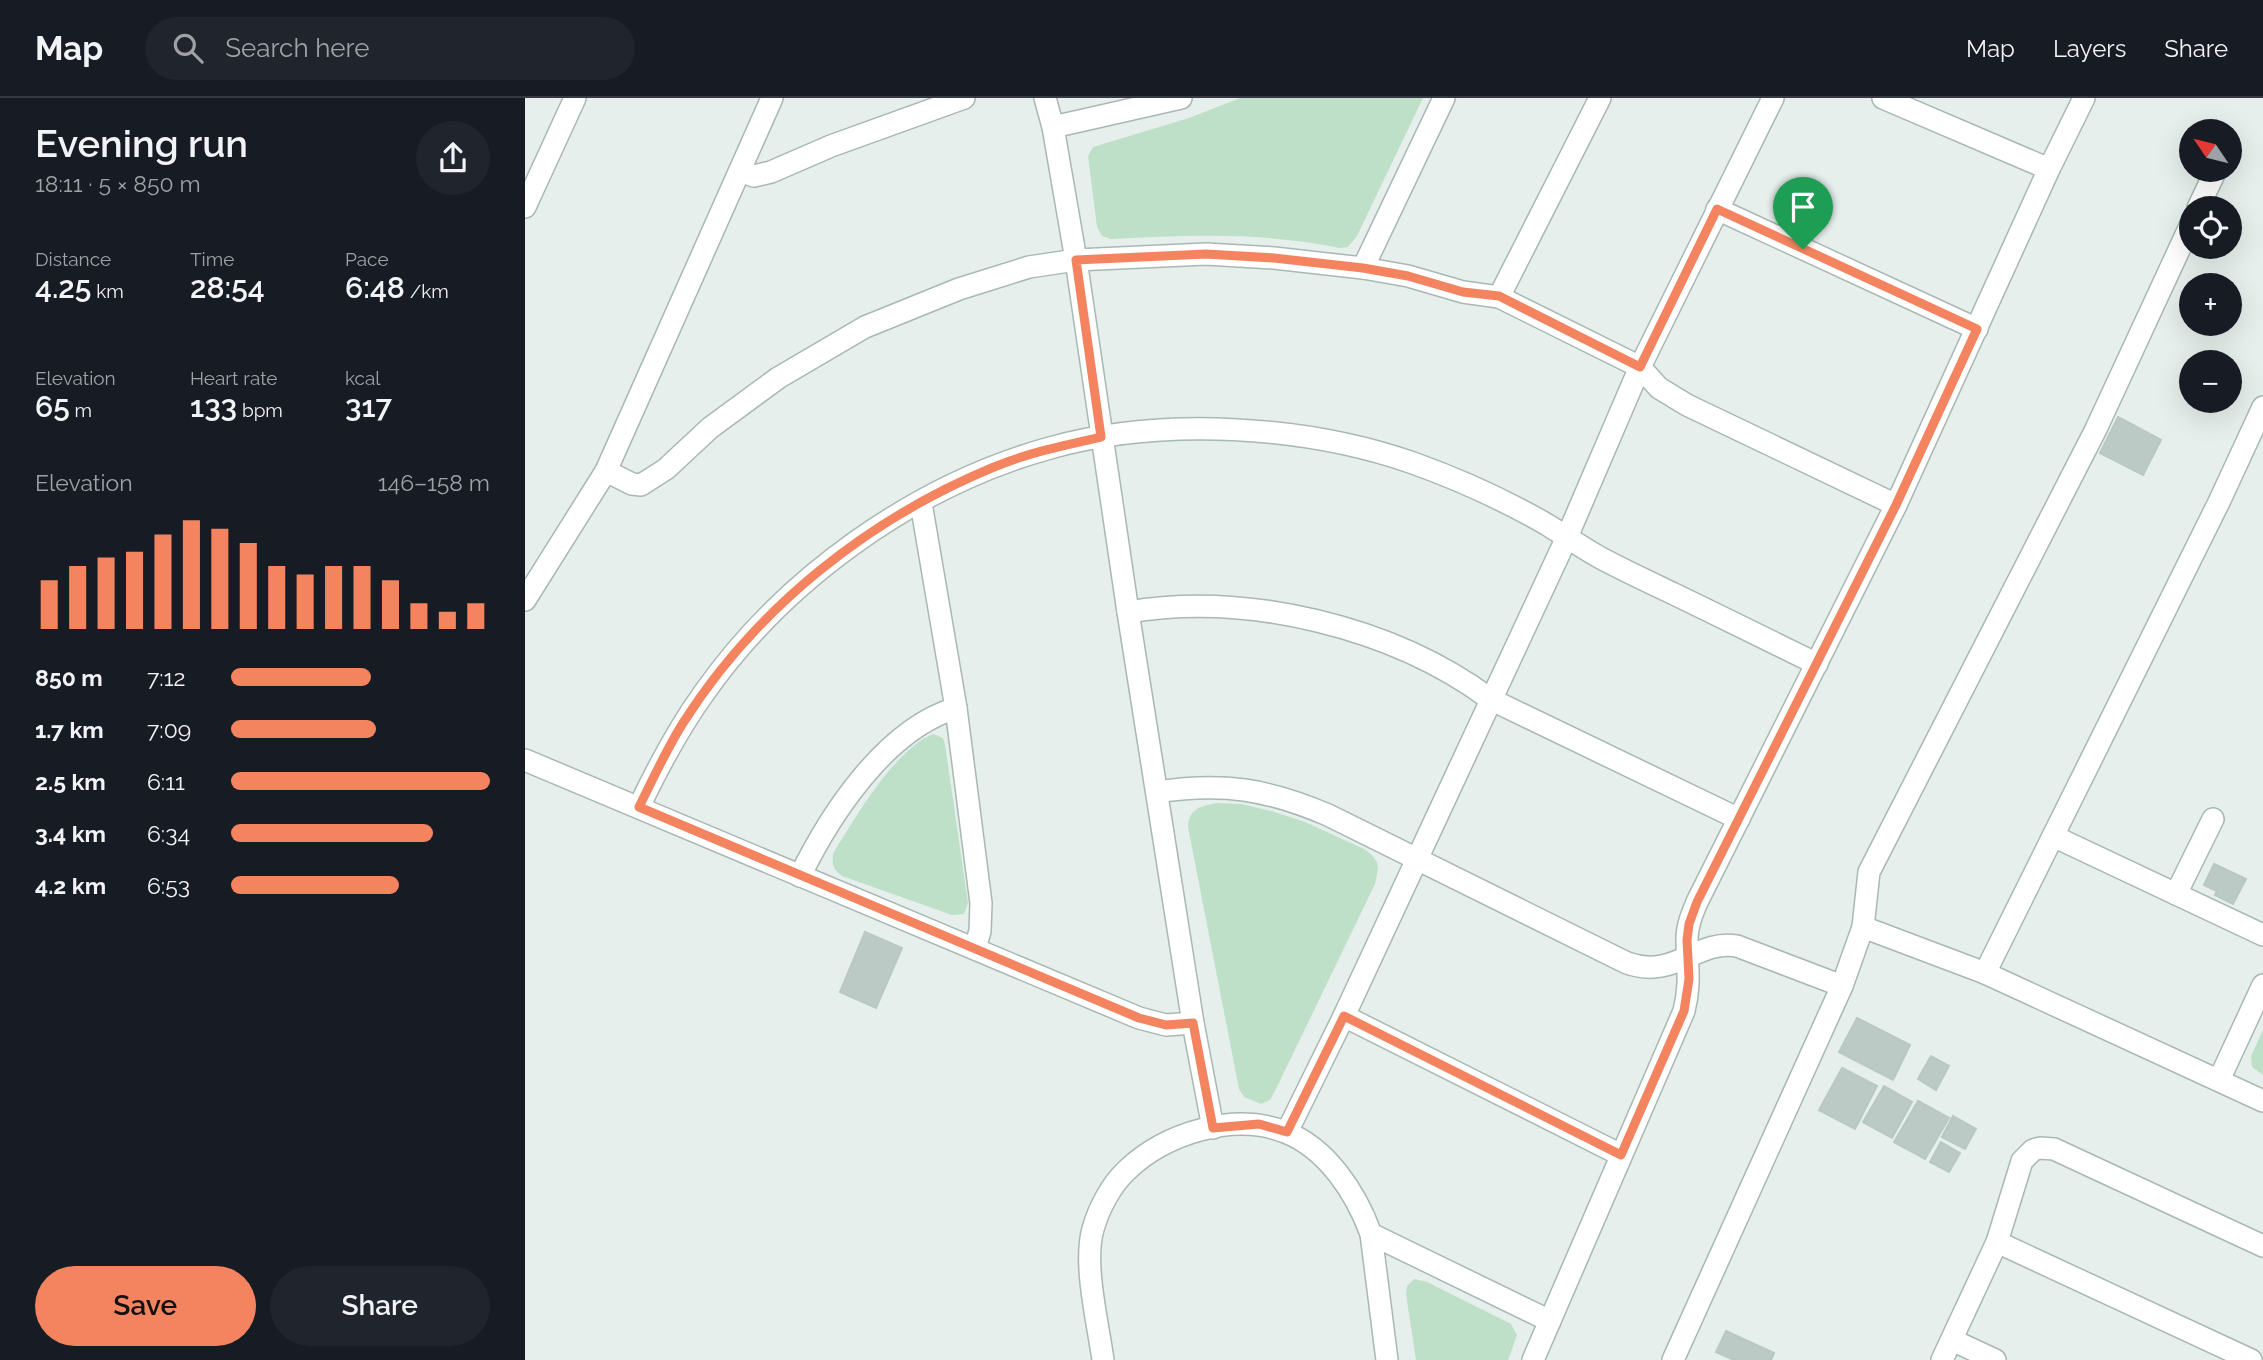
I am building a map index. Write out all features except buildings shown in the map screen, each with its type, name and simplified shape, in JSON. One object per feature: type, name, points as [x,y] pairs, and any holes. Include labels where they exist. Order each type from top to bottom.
[{"type":"street","points":[[525,207],[575,98]]},
{"type":"street","points":[[525,600],[606,471],[772,98]]},
{"type":"street","points":[[740,171],[754,176],[771,172],[831,146],[964,98]]},
{"type":"street","points":[[1045,98],[1053,127],[1076,260],[1101,437],[1193,1023],[1213,1128]]},
{"type":"street","points":[[1053,127],[1181,98]]},
{"type":"street","points":[[1363,268],[1444,98]]},
{"type":"street","points":[[1499,296],[1600,98]]},
{"type":"street","points":[[1287,1132],[1344,1016],[1567,537],[1640,367],[1773,98]]},
{"type":"street","points":[[1883,98],[2049,169]]},
{"type":"street","points":[[1533,1360],[1684,1011],[1688,995],[1687,940],[1693,913],[1896,505],[2084,98]]},
{"type":"street","points":[[1717,209],[1977,329]]},
{"type":"street","points":[[1673,1360],[1842,986],[1863,928],[1868,872],[2096,429],[2179,250]]},
{"type":"street","points":[[606,471],[632,484],[641,485],[666,469],[710,428],[778,378],[865,327],[959,289],[1029,267],[1076,260],[1206,254],[1363,268],[1408,276],[1463,292],[1499,296],[1640,367],[1659,388],[1671,396],[1896,505]]},
{"type":"street","points":[[1985,973],[2263,407]]},
{"type":"street","points":[[639,807],[682,724],[729,660],[761,624],[835,557],[876,528],[996,466],[1050,448],[1101,437],[1148,431],[1277,433],[1374,451],[1437,473],[1502,501],[1598,557],[1817,664]]},
{"type":"street","points":[[921,503],[955,708],[981,903],[980,930],[975,948]]},
{"type":"street","points":[[1128,611],[1164,607],[1228,608],[1281,614],[1357,632],[1431,663],[1475,687],[1490,699],[1739,819]]},
{"type":"street","points":[[800,876],[828,825],[876,763],[924,721],[955,708]]},
{"type":"street","points":[[525,760],[1139,1018],[1166,1025],[1193,1023]]},
{"type":"street","points":[[1157,792],[1214,786],[1272,794],[1328,815],[1641,968],[1664,967],[1726,944],[1842,986]]},
{"type":"street","points":[[2176,894],[2213,819]]},
{"type":"street","points":[[2053,836],[2263,935]]},
{"type":"street","points":[[1863,928],[1985,973],[2263,1101]]},
{"type":"street","points":[[2219,1080],[2263,985]]},
{"type":"street","points":[[1344,1016],[1621,1155]]},
{"type":"street","points":[[1103,1360],[1089,1254],[1092,1231],[1099,1210],[1126,1171],[1150,1152],[1178,1137],[1213,1128],[1259,1124],[1287,1132],[1310,1146],[1332,1167],[1351,1191],[1371,1234],[1387,1360]]},
{"type":"street","points":[[1942,1360],[1997,1242],[2022,1161],[2033,1150],[2047,1148],[2263,1246]]},
{"type":"street","points":[[1371,1234],[1550,1321]]},
{"type":"street","points":[[1997,1242],[2251,1360]]},
{"type":"street","points":[[1952,1340],[1995,1360]]},
{"type":"green space","points":[[1240,98],[1423,98],[1357,236],[1348,247],[1254,237],[1111,239],[1102,236],[1097,227],[1088,156],[1093,147],[1189,118]]},
{"type":"green space","points":[[933,734],[943,738],[945,744],[968,903],[964,914],[952,915],[842,876],[833,864],[833,854],[890,769],[904,754]]},
{"type":"green space","points":[[1216,803],[1241,804],[1305,822],[1364,849],[1377,862],[1375,884],[1275,1091],[1270,1100],[1261,1104],[1244,1097],[1239,1089],[1188,827],[1193,812],[1200,807]]},
{"type":"green space","points":[[2263,1030],[2263,1075],[2252,1067],[2251,1056]]},
{"type":"green space","points":[[1414,1279],[1427,1282],[1511,1324],[1517,1335],[1508,1360],[1416,1360],[1406,1294],[1407,1286]]},
{"type":"route","points":[[1717,209],[1803,249],[1977,329],[1896,505],[1697,902],[1689,924],[1687,940],[1689,979],[1684,1011],[1621,1155],[1344,1016],[1287,1132],[1259,1124],[1213,1128],[1193,1023],[1166,1025],[1139,1018],[639,807],[682,724],[705,690],[761,624],[835,557],[876,528],[996,466],[1050,448],[1101,437],[1076,260],[1206,254],[1274,258],[1408,276],[1463,292],[1499,296],[1640,367],[1717,209]]}]
